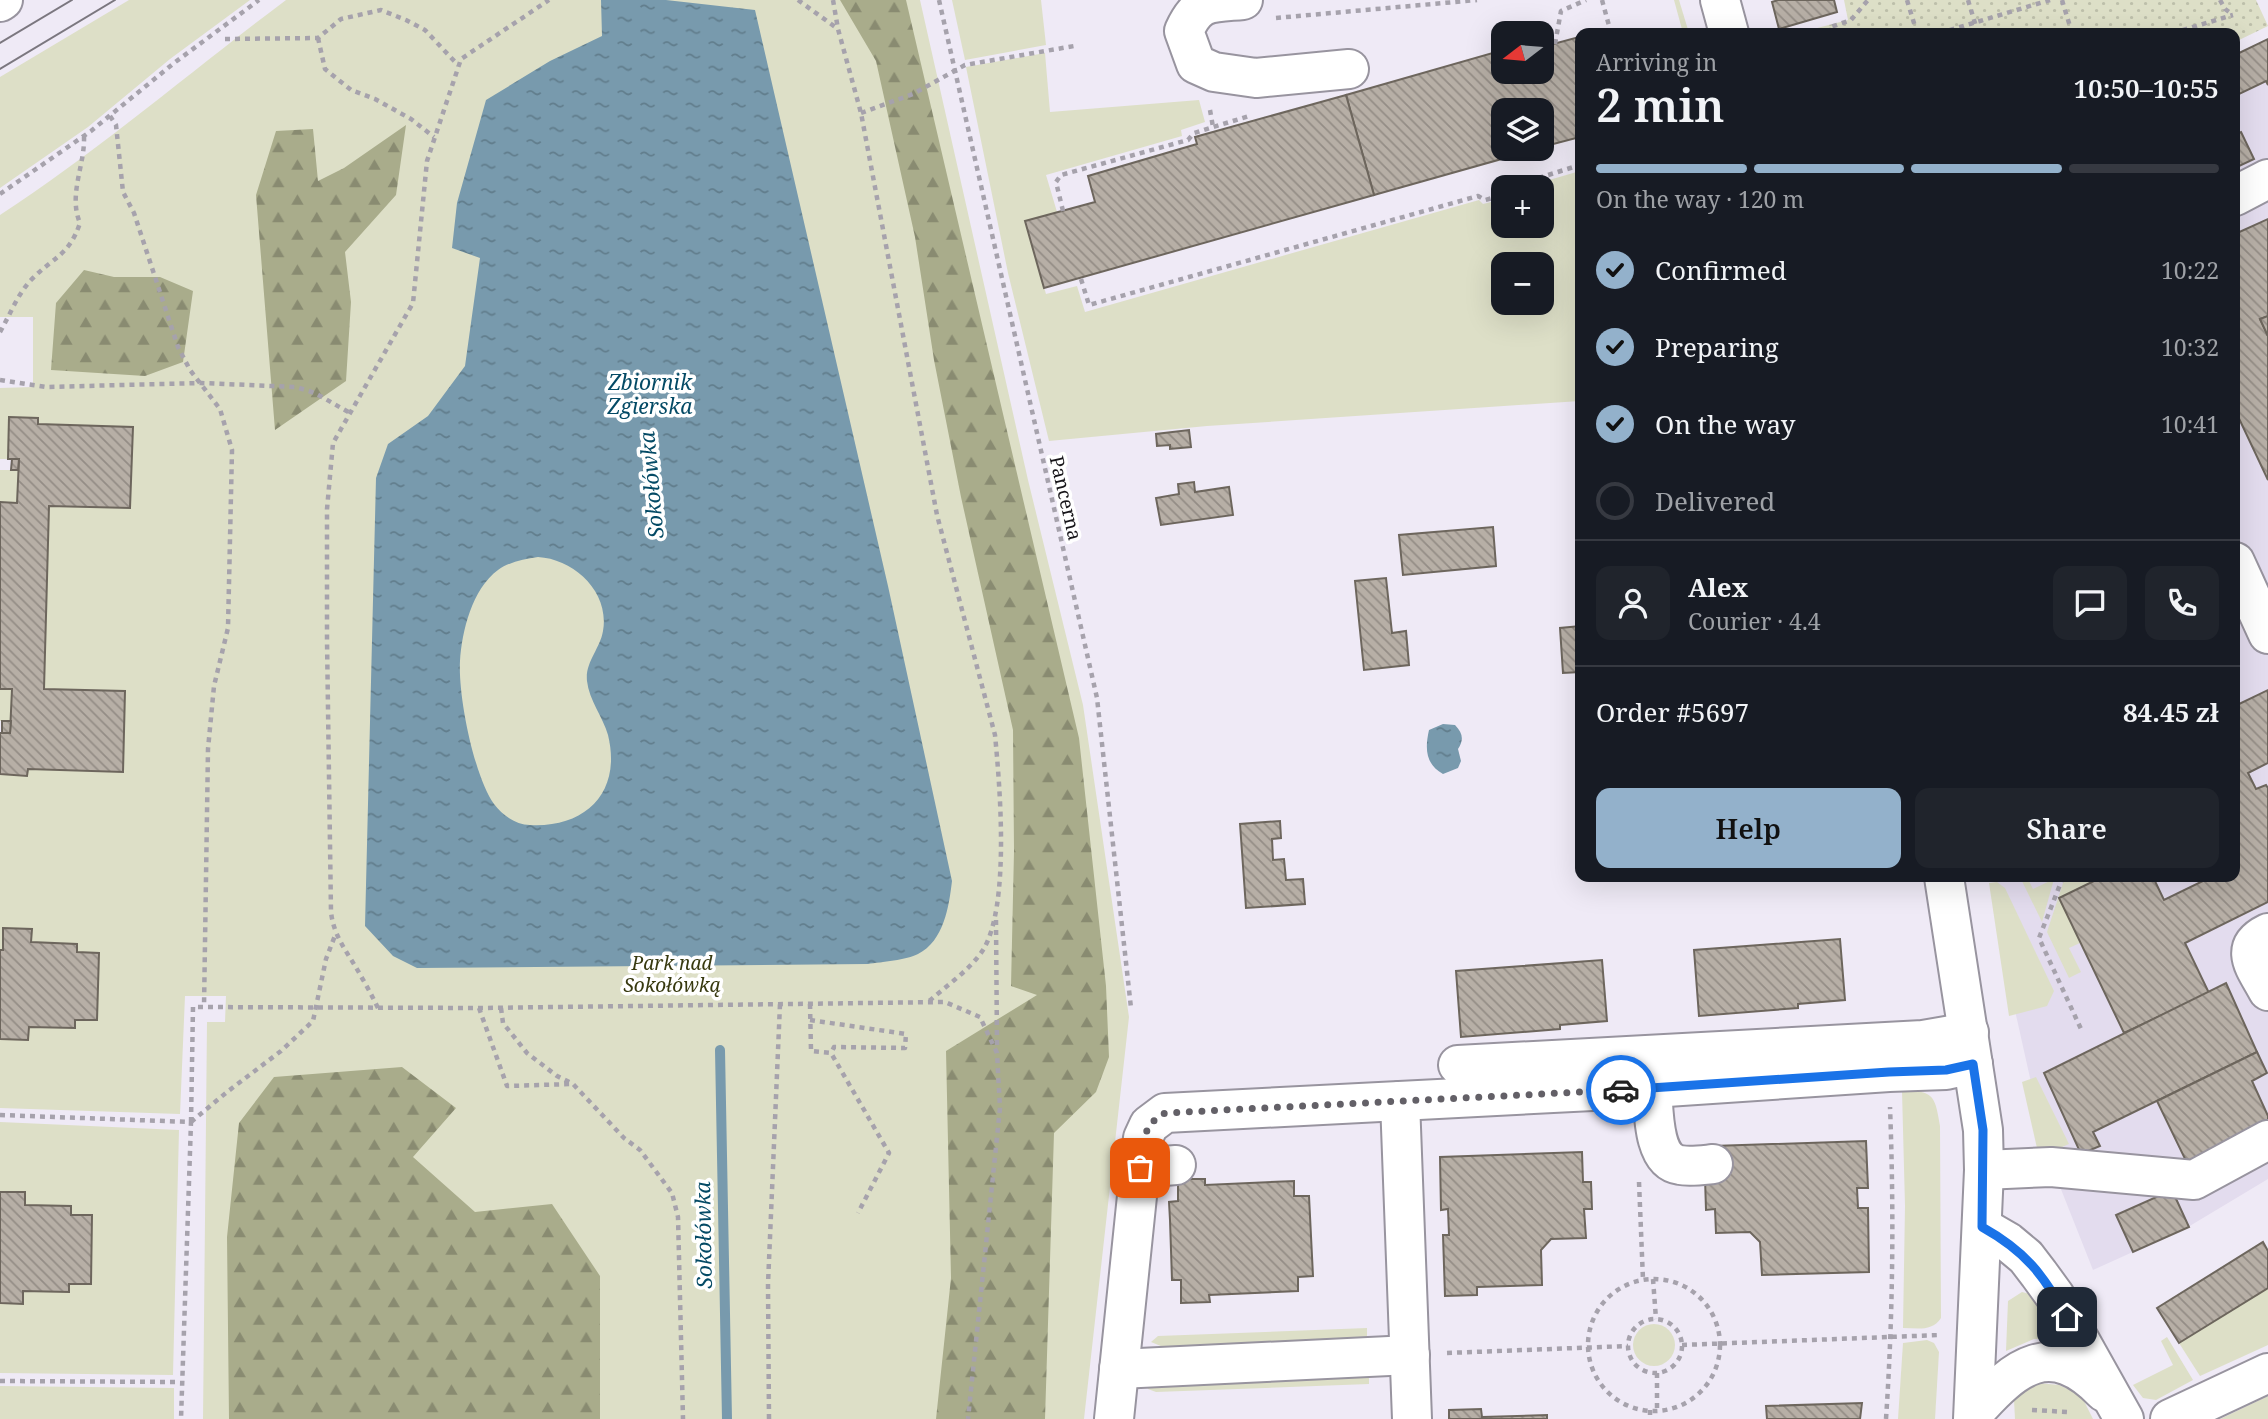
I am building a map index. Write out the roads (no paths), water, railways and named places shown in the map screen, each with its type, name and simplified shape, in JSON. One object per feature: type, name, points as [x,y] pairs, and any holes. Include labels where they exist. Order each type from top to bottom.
[{"type":"street","points":[[1720,0],[1728,28]]},
{"type":"street","points":[[1257,9],[1204,3],[1192,12],[1184,31],[1196,64],[1214,72],[1256,79],[1349,69]]},
{"type":"street","points":[[2240,193],[2268,178]]},
{"type":"street","points":[[2240,573],[2268,634]]},
{"type":"street","points":[[1945,882],[1981,1107],[1984,1170],[1973,1416]]},
{"type":"street","points":[[2268,933],[2256,939],[2250,956],[2268,992]]},
{"type":"street","points":[[1458,1065],[1923,1041],[1971,1048]]},
{"type":"street","points":[[1114,1419],[1119,1369],[1158,1166],[1143,1138],[1149,1125],[1165,1113],[1946,1070],[1971,1048]]},
{"type":"street","points":[[1653,1088],[1657,1140],[1661,1152],[1678,1166],[1713,1164]]},
{"type":"street","points":[[1400,1101],[1412,1419]]},
{"type":"street","points":[[1984,1170],[2051,1167],[2194,1180],[2268,1140]]},
{"type":"street","points":[[1982,1227],[2008,1242],[2026,1257],[2039,1274],[2055,1296],[2119,1410]]},
{"type":"street","points":[[1119,1369],[1410,1355]]},
{"type":"street","points":[[1973,1416],[1998,1385],[2010,1375],[2026,1365],[2042,1362],[2068,1366],[2095,1382],[2119,1410]]},
{"type":"street","points":[[2170,1419],[2268,1373]]},
{"type":"water","name":"Zbiornik Zgierska","points":[[601,0],[666,0],[755,10],[888,586],[952,881],[947,912],[939,932],[927,948],[913,956],[868,964],[417,968],[393,956],[365,926],[376,478],[388,444],[428,416],[465,366],[480,258],[452,248],[457,203],[486,100],[550,61],[602,36]],"holes":[[[538,557],[564,564],[587,580],[601,603],[603,631],[588,668],[587,681],[590,695],[608,735],[610,774],[595,803],[583,813],[550,824],[525,825],[510,819],[497,808],[480,775],[465,714],[460,676],[461,649],[470,611],[489,578],[502,567],[517,561]]]},
{"type":"water","points":[[1443,724],[1455,725],[1462,740],[1458,749],[1461,761],[1458,768],[1443,774],[1430,760],[1427,743],[1429,730]]},
{"type":"waterway","name":"Sokołówka","points":[[720,1050],[727,1419]]},
{"type":"tram line","points":[[0,43],[72,0]]},
{"type":"tram line","points":[[0,69],[115,0]]},
{"type":"park label","name":"Park nad Sokołówką","points":[[672,974]]}]
